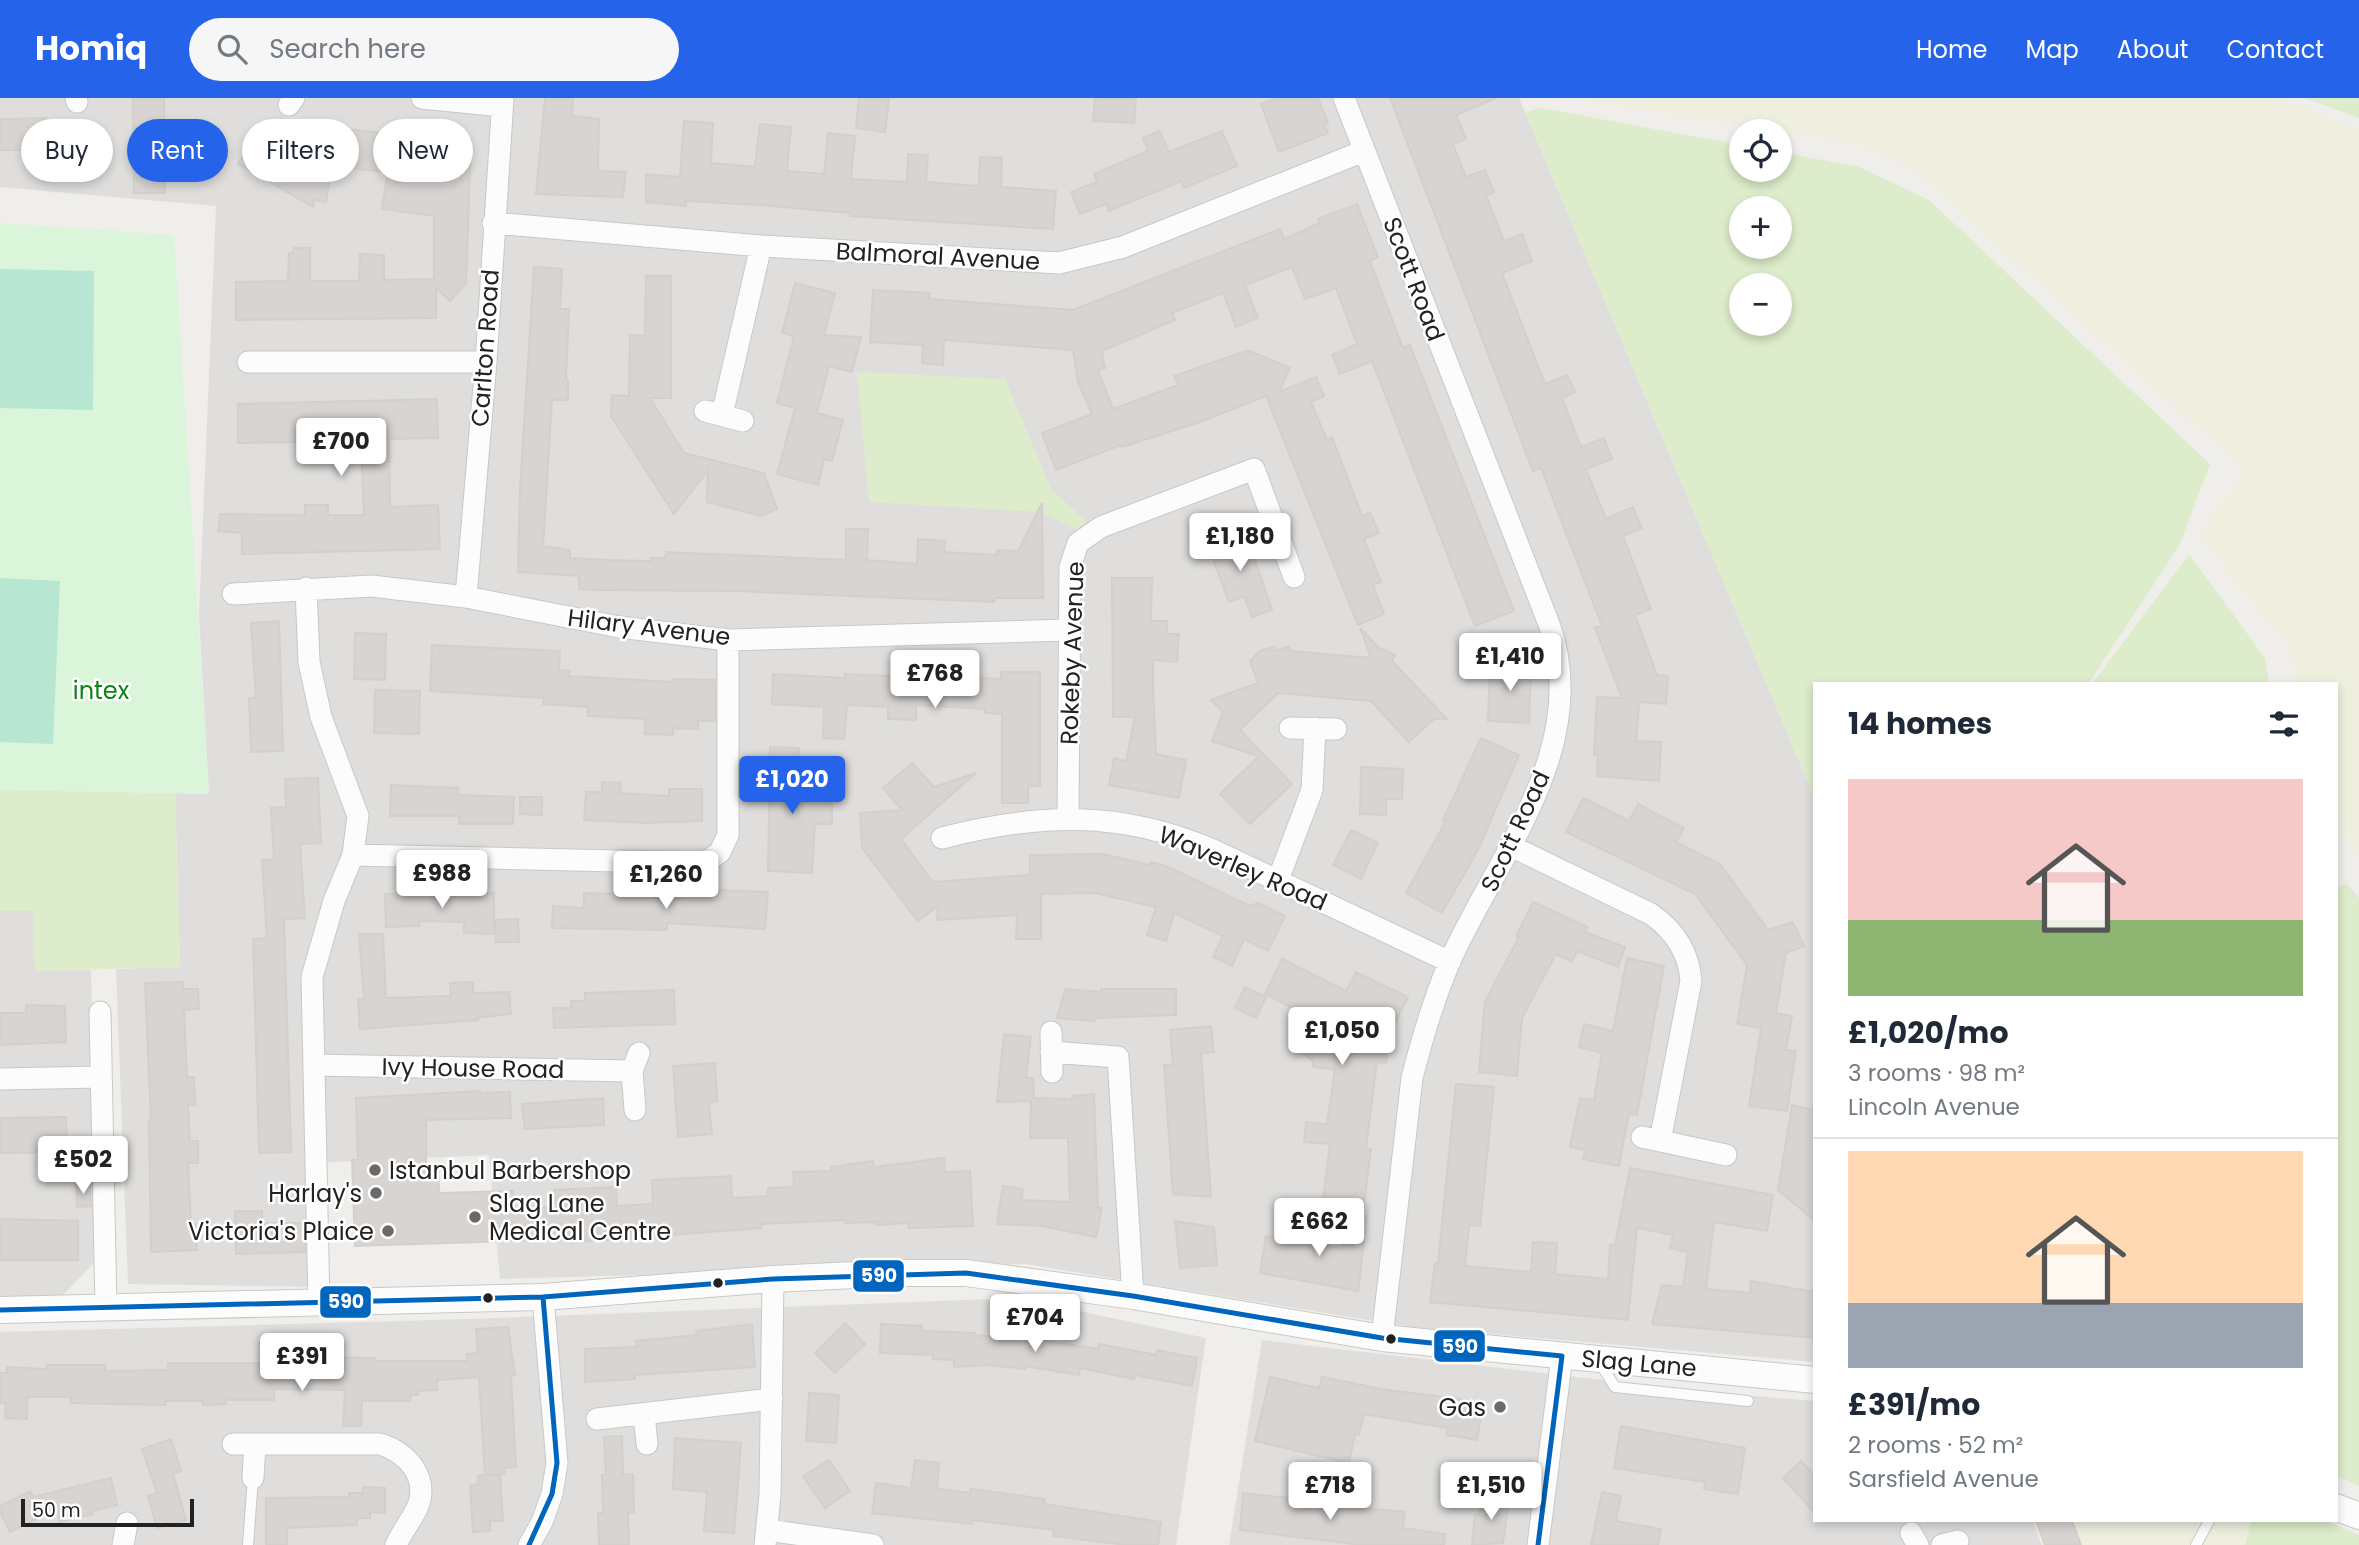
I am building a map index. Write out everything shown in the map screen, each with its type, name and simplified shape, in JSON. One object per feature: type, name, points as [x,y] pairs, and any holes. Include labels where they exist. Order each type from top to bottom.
[{"type":"street","points":[[422,98],[502,102]]},
{"type":"street","name":"Scott Road","points":[[1344,98],[1556,642],[1560,691],[1557,725],[1537,792],[1450,962],[1412,1078],[1382,1338]]},
{"type":"street","name":"Carlton Road","points":[[466,597],[486,362],[502,102]]},
{"type":"street","name":"Balmoral Avenue","points":[[493,223],[761,246],[1059,263],[1123,247],[1364,151]]},
{"type":"street","points":[[743,421],[713,413],[761,246]]},
{"type":"street","points":[[248,362],[486,362]]},
{"type":"street","name":"Rokeby Avenue","points":[[1068,817],[1070,567],[1078,543],[1101,527],[1254,469],[1294,577]]},
{"type":"street","name":"Hilary Avenue","points":[[233,594],[370,586],[466,597],[620,627],[728,640],[1068,630]]},
{"type":"street","points":[[306,588],[309,662],[321,717],[358,816],[353,855],[334,901],[312,977],[319,1304]]},
{"type":"street","points":[[353,855],[705,863],[720,852],[728,835],[728,640]]},
{"type":"street","points":[[1278,880],[1312,790],[1326,729],[1290,728]]},
{"type":"street","name":"Waverley Road","points":[[942,838],[987,826],[1068,817],[1147,827],[1182,836],[1450,962]]},
{"type":"street","points":[[1511,846],[1651,914],[1664,923],[1683,948],[1690,963],[1691,981],[1651,1139],[1726,1155]]},
{"type":"street","points":[[100,1012],[106,1309]]},
{"type":"street","points":[[1051,1052],[1118,1057],[1133,1296]]},
{"type":"street","name":"Ivy House Road","points":[[314,1065],[635,1062],[635,1110]]},
{"type":"street","points":[[0,1079],[100,1077]]},
{"type":"street","name":"Slag Lane","points":[[0,1310],[542,1297],[773,1279],[895,1273],[965,1273],[1133,1296],[1382,1338],[1813,1380]]},
{"type":"street","points":[[773,1279],[772,1399],[766,1537],[873,1545]]},
{"type":"street","points":[[528,1545],[542,1522],[557,1463],[542,1297]]},
{"type":"street","points":[[1538,1545],[1562,1356]]},
{"type":"street","points":[[597,1419],[772,1399]]},
{"type":"street","points":[[644,1414],[647,1444]]},
{"type":"street","points":[[233,1444],[380,1444],[397,1449],[410,1462],[418,1476],[421,1492],[418,1507],[396,1545]]},
{"type":"street","points":[[253,1478],[255,1444]]},
{"type":"street","points":[[2338,1508],[2359,1516]]},
{"type":"street","points":[[123,1545],[127,1523]]},
{"type":"lane","points":[[1598,1359],[1615,1387],[1748,1401]]},
{"type":"lane","points":[[248,1545],[253,1478]]},
{"type":"lane","points":[[2196,1545],[2208,1522]]},
{"type":"shaded area","points":[[0,98],[1519,98],[1813,794],[1813,1362],[1411,1327],[1025,1264],[500,1279],[489,1155],[312,1163],[318,1287],[128,1284],[116,969],[180,967],[175,793],[209,794],[199,614],[216,206],[0,187]]},
{"type":"shaded area","points":[[0,911],[33,911],[35,971],[91,970],[99,1258],[62,1296],[0,1296]]},
{"type":"shaded area","points":[[1018,1298],[1206,1338],[1176,1545],[0,1545],[0,1332],[469,1319]]},
{"type":"shaded area","points":[[1262,1340],[1715,1393],[1813,1401],[1813,1522],[2033,1522],[2042,1545],[1229,1545]]},
{"type":"green space","points":[[1568,98],[2281,98],[2359,129],[2359,854],[2338,826],[2338,682],[2295,682],[2288,646],[2198,535],[2245,471],[1912,168],[1855,144],[1792,134],[1792,119],[1729,119],[1729,124]]},
{"type":"green space","points":[[2305,98],[2359,98],[2359,118]]},
{"type":"green space","points":[[1541,108],[1729,143],[1729,182],[1792,182],[1792,154],[1859,167],[1929,200],[2210,464],[2179,546],[2089,682],[1813,682],[1813,794],[1525,112]]},
{"type":"green space","name":"intex","points":[[0,223],[174,235],[209,794],[0,790]]},
{"type":"green space","points":[[0,269],[94,271],[93,410],[0,408]]},
{"type":"green space","points":[[857,372],[1005,379],[1051,489],[1087,522],[1075,529],[1041,512],[869,502]]},
{"type":"green space","points":[[2189,554],[2265,658],[2269,682],[2093,682]]},
{"type":"green space","points":[[0,578],[60,581],[53,744],[0,742]]},
{"type":"green space","points":[[0,790],[175,793],[180,967],[35,971],[33,911],[0,911]]},
{"type":"green space","points":[[2347,884],[2359,898],[2359,1486],[2338,1477],[2338,886]]},
{"type":"green space","points":[[2033,1522],[2251,1522],[2245,1545],[2042,1545]]},
{"type":"green space","points":[[2251,1522],[2329,1522],[2359,1535],[2359,1545],[2245,1545]]},
{"type":"building","points":[[133,98],[164,98],[164,119],[133,119]]},
{"type":"building","points":[[545,98],[573,98],[572,116],[599,119],[598,171],[626,172],[623,197],[536,194]]},
{"type":"building","points":[[859,98],[889,98],[885,132],[856,128]]},
{"type":"building","points":[[1095,98],[1136,99],[1134,123],[1093,121]]},
{"type":"building","points":[[1278,98],[1318,98],[1328,123],[1324,125],[1328,133],[1279,152],[1261,104]]},
{"type":"building","points":[[1390,98],[1496,98],[1456,115],[1466,139],[1453,144],[1466,177],[1485,170],[1494,192],[1486,195],[1504,241],[1522,234],[1532,261],[1502,273],[1545,384],[1567,375],[1575,392],[1562,398],[1581,447],[1604,438],[1612,459],[1586,469],[1606,519],[1633,507],[1642,528],[1623,536],[1651,609],[1635,615],[1657,675],[1668,676],[1666,704],[1639,702],[1636,741],[1661,742],[1659,781],[1597,776],[1598,755],[1594,755],[1597,697],[1622,698],[1595,628],[1602,626],[1541,468],[1533,471]]},
{"type":"building","points":[[46,118],[21,119],[21,150],[0,150],[0,119]]},
{"type":"building","points":[[684,121],[713,123],[711,163],[755,167],[760,124],[791,127],[787,171],[824,174],[828,133],[855,136],[851,179],[907,182],[908,154],[928,155],[926,182],[979,186],[980,157],[1002,158],[1001,187],[1056,191],[1053,229],[850,216],[850,213],[760,205],[686,201],[686,206],[646,202],[646,174],[680,177]]},
{"type":"building","points":[[359,130],[373,132],[373,170],[359,169]]},
{"type":"building","points":[[1159,131],[1169,152],[1222,131],[1237,166],[1184,188],[1181,181],[1109,211],[1106,204],[1080,214],[1071,192],[1097,182],[1094,174],[1148,151],[1143,138]]},
{"type":"building","points":[[134,182],[165,182],[165,193],[134,193]]},
{"type":"building","points":[[269,182],[329,182],[326,202],[314,200],[313,207]]},
{"type":"building","points":[[386,182],[470,182],[466,283],[450,301],[436,288],[436,318],[236,320],[236,282],[288,281],[289,253],[293,253],[294,248],[310,248],[310,281],[359,281],[360,254],[384,255],[384,280],[434,279],[434,216],[382,209]]},
{"type":"building","points":[[1357,204],[1378,257],[1370,261],[1403,348],[1410,345],[1514,611],[1475,626],[1372,361],[1340,374],[1332,355],[1357,344],[1336,288],[1305,299],[1292,267],[1245,285],[1258,318],[1236,327],[1223,293],[1172,313],[1175,320],[1102,351],[1105,368],[1098,370],[1113,409],[1178,385],[1174,376],[1248,350],[1290,368],[1279,392],[1316,377],[1324,396],[1311,402],[1327,440],[1332,437],[1362,516],[1370,513],[1379,533],[1364,539],[1381,582],[1373,585],[1384,614],[1358,625],[1266,396],[1200,422],[1122,447],[1121,445],[1056,470],[1042,433],[1092,414],[1078,382],[1073,350],[944,340],[943,365],[922,363],[923,345],[870,342],[873,290],[930,293],[929,299],[1073,310],[1280,229],[1284,239],[1320,223],[1318,219]]},
{"type":"building","points":[[534,267],[562,269],[560,309],[569,309],[566,380],[568,400],[552,400],[543,546],[570,550],[570,558],[608,560],[651,561],[651,558],[665,558],[666,552],[846,560],[846,529],[868,529],[867,560],[917,564],[918,539],[945,541],[944,552],[997,555],[997,550],[1018,551],[1042,503],[1043,598],[995,598],[994,602],[735,591],[596,590],[579,589],[579,576],[518,572],[520,488]]},
{"type":"building","points":[[646,276],[671,276],[671,398],[650,398],[684,453],[764,473],[777,509],[761,516],[707,502],[708,471],[674,514],[611,416],[612,395],[629,396],[630,335],[645,336]]},
{"type":"building","points":[[795,283],[835,293],[824,335],[861,337],[852,372],[829,366],[817,413],[843,420],[832,461],[824,459],[818,485],[777,474],[795,408],[777,403],[794,336],[782,333]]},
{"type":"building","points":[[437,399],[438,438],[389,439],[390,507],[438,505],[440,549],[242,554],[242,533],[218,531],[220,514],[305,515],[305,505],[328,505],[328,515],[364,515],[361,441],[238,443],[238,404]]},
{"type":"building","points":[[1246,533],[1272,610],[1252,617],[1244,596],[1229,602],[1208,546]]},
{"type":"building","points":[[1112,578],[1152,578],[1151,621],[1167,621],[1167,634],[1179,634],[1177,662],[1153,660],[1153,687],[1156,754],[1186,760],[1179,798],[1109,785],[1114,758],[1126,761],[1135,717],[1113,717]]},
{"type":"building","points":[[279,621],[283,751],[251,752],[249,698],[256,698],[251,623]]},
{"type":"building","points":[[1360,628],[1379,648],[1395,655],[1392,661],[1447,719],[1434,719],[1409,742],[1371,701],[1278,693],[1240,730],[1292,784],[1250,824],[1220,794],[1259,756],[1212,741],[1223,712],[1211,700],[1258,683],[1250,661],[1260,651],[1274,647],[1275,651],[1289,646],[1291,651],[1371,658]]},
{"type":"building","points":[[355,633],[386,634],[385,680],[354,679]]},
{"type":"building","points":[[432,645],[560,651],[559,670],[570,671],[569,676],[674,682],[674,679],[715,680],[715,721],[698,721],[698,729],[673,728],[673,735],[645,734],[645,719],[588,716],[588,707],[543,704],[544,698],[430,691]]},
{"type":"building","points":[[1490,664],[1531,665],[1529,723],[1488,721]]},
{"type":"building","points":[[1001,672],[1040,672],[1040,786],[1028,786],[1028,803],[1002,803],[1002,714],[985,713],[985,709],[916,705],[916,720],[888,719],[888,707],[847,705],[844,739],[823,738],[824,707],[772,704],[773,674],[845,678],[845,674],[915,677],[915,674],[1001,679]]},
{"type":"building","points":[[375,690],[420,691],[419,734],[374,733]]},
{"type":"building","points":[[1481,738],[1519,755],[1478,850],[1442,913],[1406,893],[1446,821],[1443,820]]},
{"type":"building","points":[[770,747],[799,748],[798,799],[832,799],[832,824],[815,824],[812,873],[768,871]]},
{"type":"building","points":[[912,763],[934,787],[976,773],[901,839],[933,882],[1030,875],[1030,855],[1103,854],[1166,866],[1250,906],[1258,903],[1285,916],[1268,951],[1244,939],[1232,966],[1213,957],[1223,936],[1174,913],[1166,941],[1147,935],[1156,907],[1095,893],[1041,894],[1041,939],[1016,939],[1017,915],[937,920],[938,906],[918,921],[862,848],[860,813],[902,810],[883,788]]},
{"type":"building","points":[[1361,767],[1403,769],[1402,799],[1386,799],[1386,815],[1360,814]]},
{"type":"building","points":[[318,778],[321,843],[300,844],[305,918],[284,919],[291,1152],[259,1153],[253,939],[267,938],[262,860],[274,860],[271,808],[286,807],[285,779]]},
{"type":"building","points":[[602,782],[621,783],[620,793],[669,796],[669,789],[702,789],[702,821],[646,823],[584,820],[586,792],[602,792]]},
{"type":"building","points":[[391,785],[458,788],[458,795],[514,797],[513,824],[459,824],[459,816],[390,816]]},
{"type":"building","points":[[520,797],[542,797],[542,815],[520,814]]},
{"type":"building","points":[[1583,798],[1629,821],[1638,804],[1684,828],[1676,842],[1720,864],[1768,930],[1793,922],[1804,946],[1786,953],[1776,1013],[1792,1016],[1786,1050],[1796,1051],[1787,1111],[1749,1106],[1761,1028],[1737,1024],[1747,965],[1695,894],[1566,832]]},
{"type":"building","points":[[1351,830],[1378,843],[1361,879],[1333,865]]},
{"type":"building","points":[[685,889],[768,892],[765,929],[667,923],[667,930],[552,928],[553,906],[584,908],[584,893],[617,894],[617,898],[684,898]]},
{"type":"building","points":[[494,893],[494,934],[464,933],[464,922],[419,921],[419,926],[386,927],[385,894]]},
{"type":"building","points":[[1533,902],[1588,927],[1585,932],[1625,947],[1618,967],[1577,951],[1572,962],[1556,954],[1522,1018],[1517,1076],[1479,1072],[1485,1002],[1519,937],[1516,936]]},
{"type":"building","points":[[518,919],[519,942],[496,942],[495,920]]},
{"type":"building","points":[[359,934],[383,934],[386,998],[451,996],[450,983],[473,982],[473,993],[509,992],[511,1014],[477,1018],[478,1020],[360,1029],[358,999],[364,999]]},
{"type":"building","points":[[1627,958],[1664,966],[1637,1115],[1629,1113],[1619,1166],[1583,1159],[1585,1150],[1570,1147],[1580,1098],[1594,1100],[1602,1053],[1579,1047],[1584,1024],[1613,1031]]},
{"type":"building","points":[[1282,959],[1346,991],[1356,972],[1408,997],[1389,1035],[1386,1063],[1377,1062],[1366,1148],[1371,1149],[1363,1212],[1322,1208],[1330,1144],[1304,1142],[1306,1122],[1327,1124],[1335,1069],[1313,1067],[1313,1061],[1292,1046],[1313,1018],[1265,994]]},
{"type":"building","points":[[183,982],[183,989],[198,989],[199,1009],[184,1010],[187,1077],[194,1077],[195,1105],[188,1105],[190,1141],[198,1141],[198,1163],[188,1163],[191,1225],[196,1224],[197,1250],[151,1252],[151,1120],[145,983]]},
{"type":"building","points":[[1245,987],[1266,997],[1256,1018],[1235,1008]]},
{"type":"building","points":[[1065,989],[1101,992],[1101,989],[1176,989],[1176,1015],[1096,1018],[1095,1021],[1057,1018]]},
{"type":"building","points":[[674,990],[675,1024],[554,1028],[553,1008],[571,1008],[571,1001],[585,1001],[585,993]]},
{"type":"building","points":[[26,1005],[65,1006],[66,1042],[0,1045],[0,1013],[26,1013]]},
{"type":"building","points":[[1211,1026],[1214,1052],[1201,1053],[1211,1197],[1173,1194],[1164,1065],[1173,1064],[1170,1030]]},
{"type":"building","points":[[1004,1034],[1031,1037],[1026,1078],[1033,1078],[1034,1098],[1072,1099],[1072,1096],[1094,1094],[1098,1208],[1102,1208],[1096,1237],[1043,1226],[997,1224],[1003,1186],[1023,1189],[1021,1200],[1070,1202],[1068,1138],[1030,1138],[1031,1101],[997,1102]]},
{"type":"building","points":[[715,1063],[717,1101],[709,1102],[712,1134],[678,1137],[673,1066]]},
{"type":"building","points":[[1456,1084],[1494,1087],[1480,1226],[1469,1225],[1465,1266],[1531,1272],[1533,1242],[1557,1243],[1555,1274],[1608,1279],[1610,1245],[1615,1245],[1630,1168],[1773,1195],[1767,1231],[1714,1222],[1706,1289],[1750,1293],[1751,1281],[1813,1292],[1813,1338],[1652,1324],[1662,1285],[1683,1287],[1688,1252],[1670,1248],[1673,1235],[1637,1228],[1628,1320],[1430,1302],[1435,1263],[1438,1263]]},
{"type":"building","points":[[480,1091],[510,1092],[511,1118],[426,1120],[426,1166],[438,1166],[439,1193],[513,1191],[514,1209],[556,1207],[554,1190],[616,1187],[617,1206],[653,1204],[652,1180],[731,1176],[732,1198],[768,1196],[768,1188],[794,1187],[793,1172],[832,1171],[831,1167],[873,1161],[874,1167],[944,1158],[945,1172],[970,1171],[973,1226],[909,1228],[908,1223],[877,1225],[877,1222],[846,1223],[846,1220],[761,1224],[761,1228],[568,1243],[567,1239],[355,1246],[352,1160],[358,1160],[356,1098]]},
{"type":"building","points":[[603,1098],[604,1125],[525,1129],[522,1104]]},
{"type":"building","points":[[1792,1105],[1813,1110],[1813,1219],[1778,1190]]},
{"type":"building","points":[[66,1117],[67,1152],[0,1153],[0,1118]]},
{"type":"building","points":[[76,1185],[90,1185],[91,1206],[77,1207]]},
{"type":"building","points":[[235,1211],[262,1211],[262,1223],[304,1223],[305,1252],[236,1254]]},
{"type":"building","points":[[1348,1213],[1367,1216],[1358,1291],[1260,1273],[1266,1236],[1342,1248]]},
{"type":"building","points":[[0,1219],[78,1221],[78,1260],[0,1260]]},
{"type":"building","points":[[1175,1221],[1214,1227],[1217,1265],[1180,1268]]},
{"type":"building","points":[[845,1323],[865,1344],[835,1373],[815,1353]]},
{"type":"building","points":[[752,1324],[755,1367],[635,1375],[635,1379],[585,1382],[585,1349],[637,1347],[636,1341],[697,1335],[696,1331]]},
{"type":"building","points":[[881,1324],[922,1326],[922,1331],[975,1333],[1098,1349],[1099,1344],[1156,1355],[1157,1350],[1197,1358],[1192,1386],[1135,1375],[1134,1379],[1080,1368],[1079,1375],[1025,1366],[1025,1369],[989,1365],[954,1367],[954,1360],[933,1359],[933,1355],[880,1353]]},
{"type":"building","points":[[508,1327],[515,1375],[511,1375],[516,1467],[504,1468],[504,1474],[487,1475],[500,1475],[503,1521],[490,1521],[490,1531],[473,1532],[470,1485],[478,1484],[478,1476],[485,1475],[479,1377],[437,1380],[437,1390],[418,1391],[418,1395],[410,1395],[410,1401],[362,1401],[361,1426],[343,1426],[345,1390],[274,1389],[274,1400],[226,1400],[226,1404],[203,1405],[203,1401],[165,1401],[166,1405],[71,1403],[71,1397],[27,1397],[27,1419],[5,1418],[6,1403],[0,1403],[0,1373],[7,1373],[7,1367],[47,1369],[47,1365],[105,1365],[105,1371],[168,1370],[168,1363],[293,1363],[293,1359],[319,1357],[375,1358],[375,1361],[467,1361],[467,1354],[478,1353],[476,1329]]},
{"type":"building","points":[[1270,1377],[1319,1388],[1322,1377],[1382,1389],[1483,1402],[1477,1440],[1447,1435],[1448,1428],[1364,1414],[1359,1435],[1355,1434],[1349,1463],[1255,1441]]},
{"type":"building","points":[[809,1393],[839,1395],[836,1443],[806,1441]]},
{"type":"building","points":[[1621,1426],[1745,1448],[1738,1494],[1704,1489],[1705,1482],[1614,1468]]},
{"type":"building","points":[[622,1436],[623,1475],[633,1474],[634,1512],[628,1512],[629,1545],[599,1545],[598,1513],[603,1513],[602,1475],[606,1475],[604,1437]]},
{"type":"building","points":[[675,1438],[741,1443],[734,1533],[704,1531],[707,1492],[673,1489]]},
{"type":"building","points":[[171,1439],[181,1471],[173,1473],[186,1520],[157,1528],[148,1496],[157,1493],[142,1449]]},
{"type":"building","points":[[829,1460],[850,1491],[825,1508],[803,1476]]},
{"type":"building","points":[[915,1460],[939,1463],[937,1489],[970,1493],[971,1489],[1045,1499],[1044,1504],[1161,1522],[1158,1545],[1127,1545],[1053,1536],[1054,1530],[972,1520],[972,1524],[872,1513],[876,1483],[911,1488]]},
{"type":"building","points":[[1801,1461],[1813,1474],[1813,1511],[1783,1478]]},
{"type":"building","points":[[111,1478],[117,1505],[92,1511],[93,1514],[60,1522],[57,1509],[10,1532],[0,1512],[0,1506],[30,1491],[33,1497]]},
{"type":"building","points":[[363,1487],[385,1488],[385,1513],[370,1512],[370,1518],[357,1518],[357,1525],[287,1528],[287,1545],[266,1545],[266,1498],[349,1497],[349,1493],[363,1493]]},
{"type":"building","points":[[1602,1492],[1621,1496],[1616,1521],[1661,1529],[1658,1545],[1591,1545]]},
{"type":"building","points":[[1243,1493],[1325,1502],[1325,1497],[1343,1499],[1342,1506],[1405,1512],[1403,1528],[1445,1534],[1444,1545],[1361,1545],[1240,1530]]},
{"type":"building","points":[[1482,1497],[1509,1501],[1503,1543],[1472,1545],[1475,1514],[1479,1514]]},
{"type":"building","points":[[2036,1522],[2072,1522],[2081,1545],[2045,1545]]},
{"type":"transit line","name":"590","points":[[0,1310],[543,1297],[773,1279],[966,1273],[1133,1296],[1382,1338],[1562,1356],[1538,1545]]},
{"type":"transit line","name":"590","points":[[529,1545],[552,1494],[557,1463],[543,1297]]},
{"type":"place","name":"Istanbul Barbershop","points":[[375,1170]]},
{"type":"place","name":"Harlay's","points":[[376,1193]]},
{"type":"place","name":"Slag Lane Medical Centre","points":[[475,1217]]},
{"type":"place","name":"Victoria's Plaice","points":[[388,1231]]},
{"type":"place","name":"Gas","points":[[1500,1407]]}]
